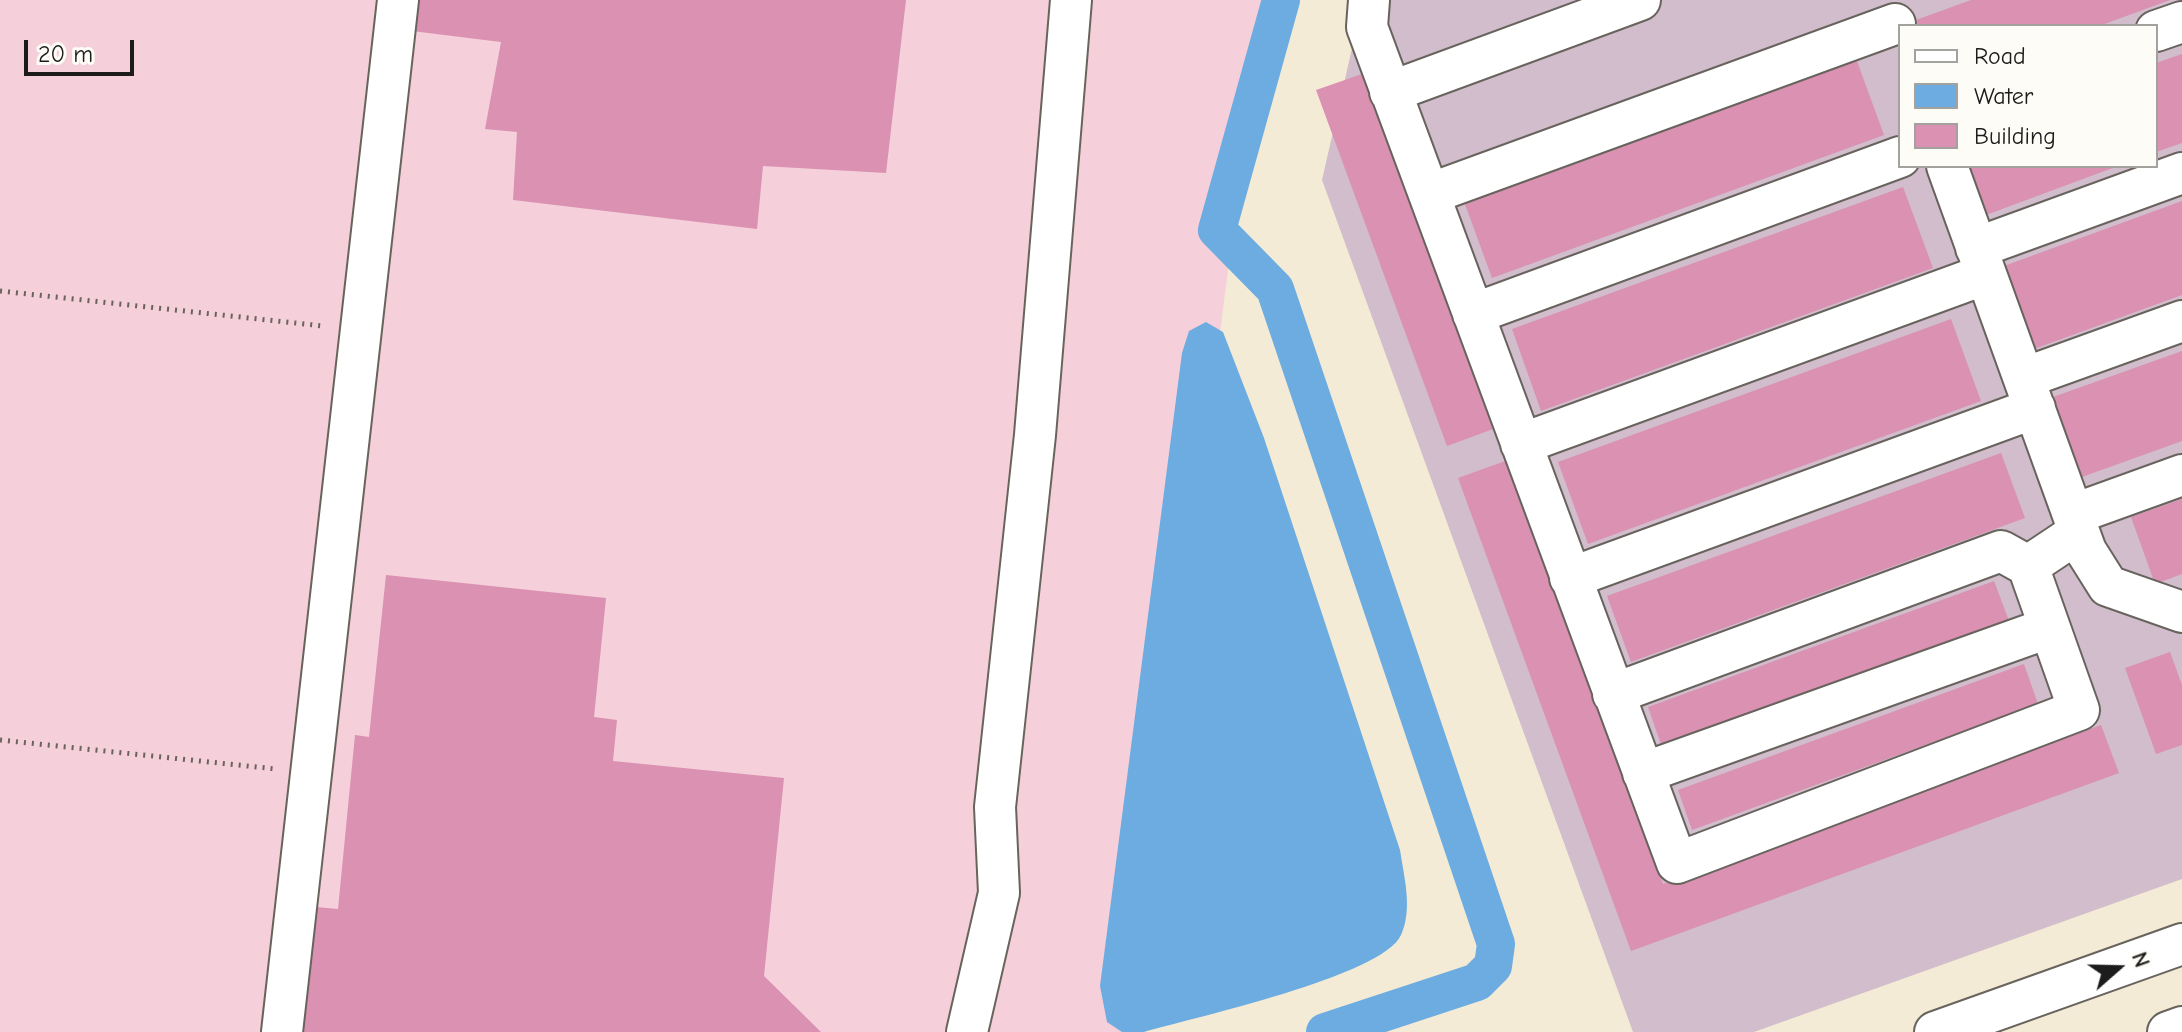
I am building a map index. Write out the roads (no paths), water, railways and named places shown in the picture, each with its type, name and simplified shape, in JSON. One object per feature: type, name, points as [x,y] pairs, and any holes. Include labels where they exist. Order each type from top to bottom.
[{"type":"street","points":[[282,1032],[398,0]]},
{"type":"street","points":[[967,1032],[999,893],[995,807],[1035,435],[1071,0]]},
{"type":"street","points":[[1369,0],[1367,27],[1390,92],[1613,694],[1677,863],[2079,710],[2028,566],[2001,551],[1613,694]]},
{"type":"street","points":[[1390,92],[1640,0]]},
{"type":"street","points":[[1429,194],[1897,14]]},
{"type":"street","points":[[2158,30],[2182,22]]},
{"type":"street","points":[[1473,314],[1898,158]]},
{"type":"street","points":[[1948,168],[2077,523],[2108,586],[2175,604]]},
{"type":"street","points":[[1521,444],[1981,261],[2182,173]]},
{"type":"street","points":[[1570,578],[2029,393],[2182,321]]},
{"type":"street","points":[[2028,566],[2077,523],[2182,475]]},
{"type":"street","points":[[1643,773],[2048,628]]},
{"type":"street","points":[[1935,1032],[2182,944]]},
{"type":"street","points":[[2168,1032],[2182,1027]]},
{"type":"water","points":[[1206,322],[1223,332],[1264,438],[1400,850],[1406,893],[1405,925],[1401,935],[1387,950],[1324,980],[1144,1032],[1122,1032],[1107,1022],[1100,986],[1182,353],[1189,331]]},
{"type":"waterway","points":[[1281,0],[1217,230],[1275,289],[1496,944],[1493,966],[1477,982],[1325,1032]]}]
